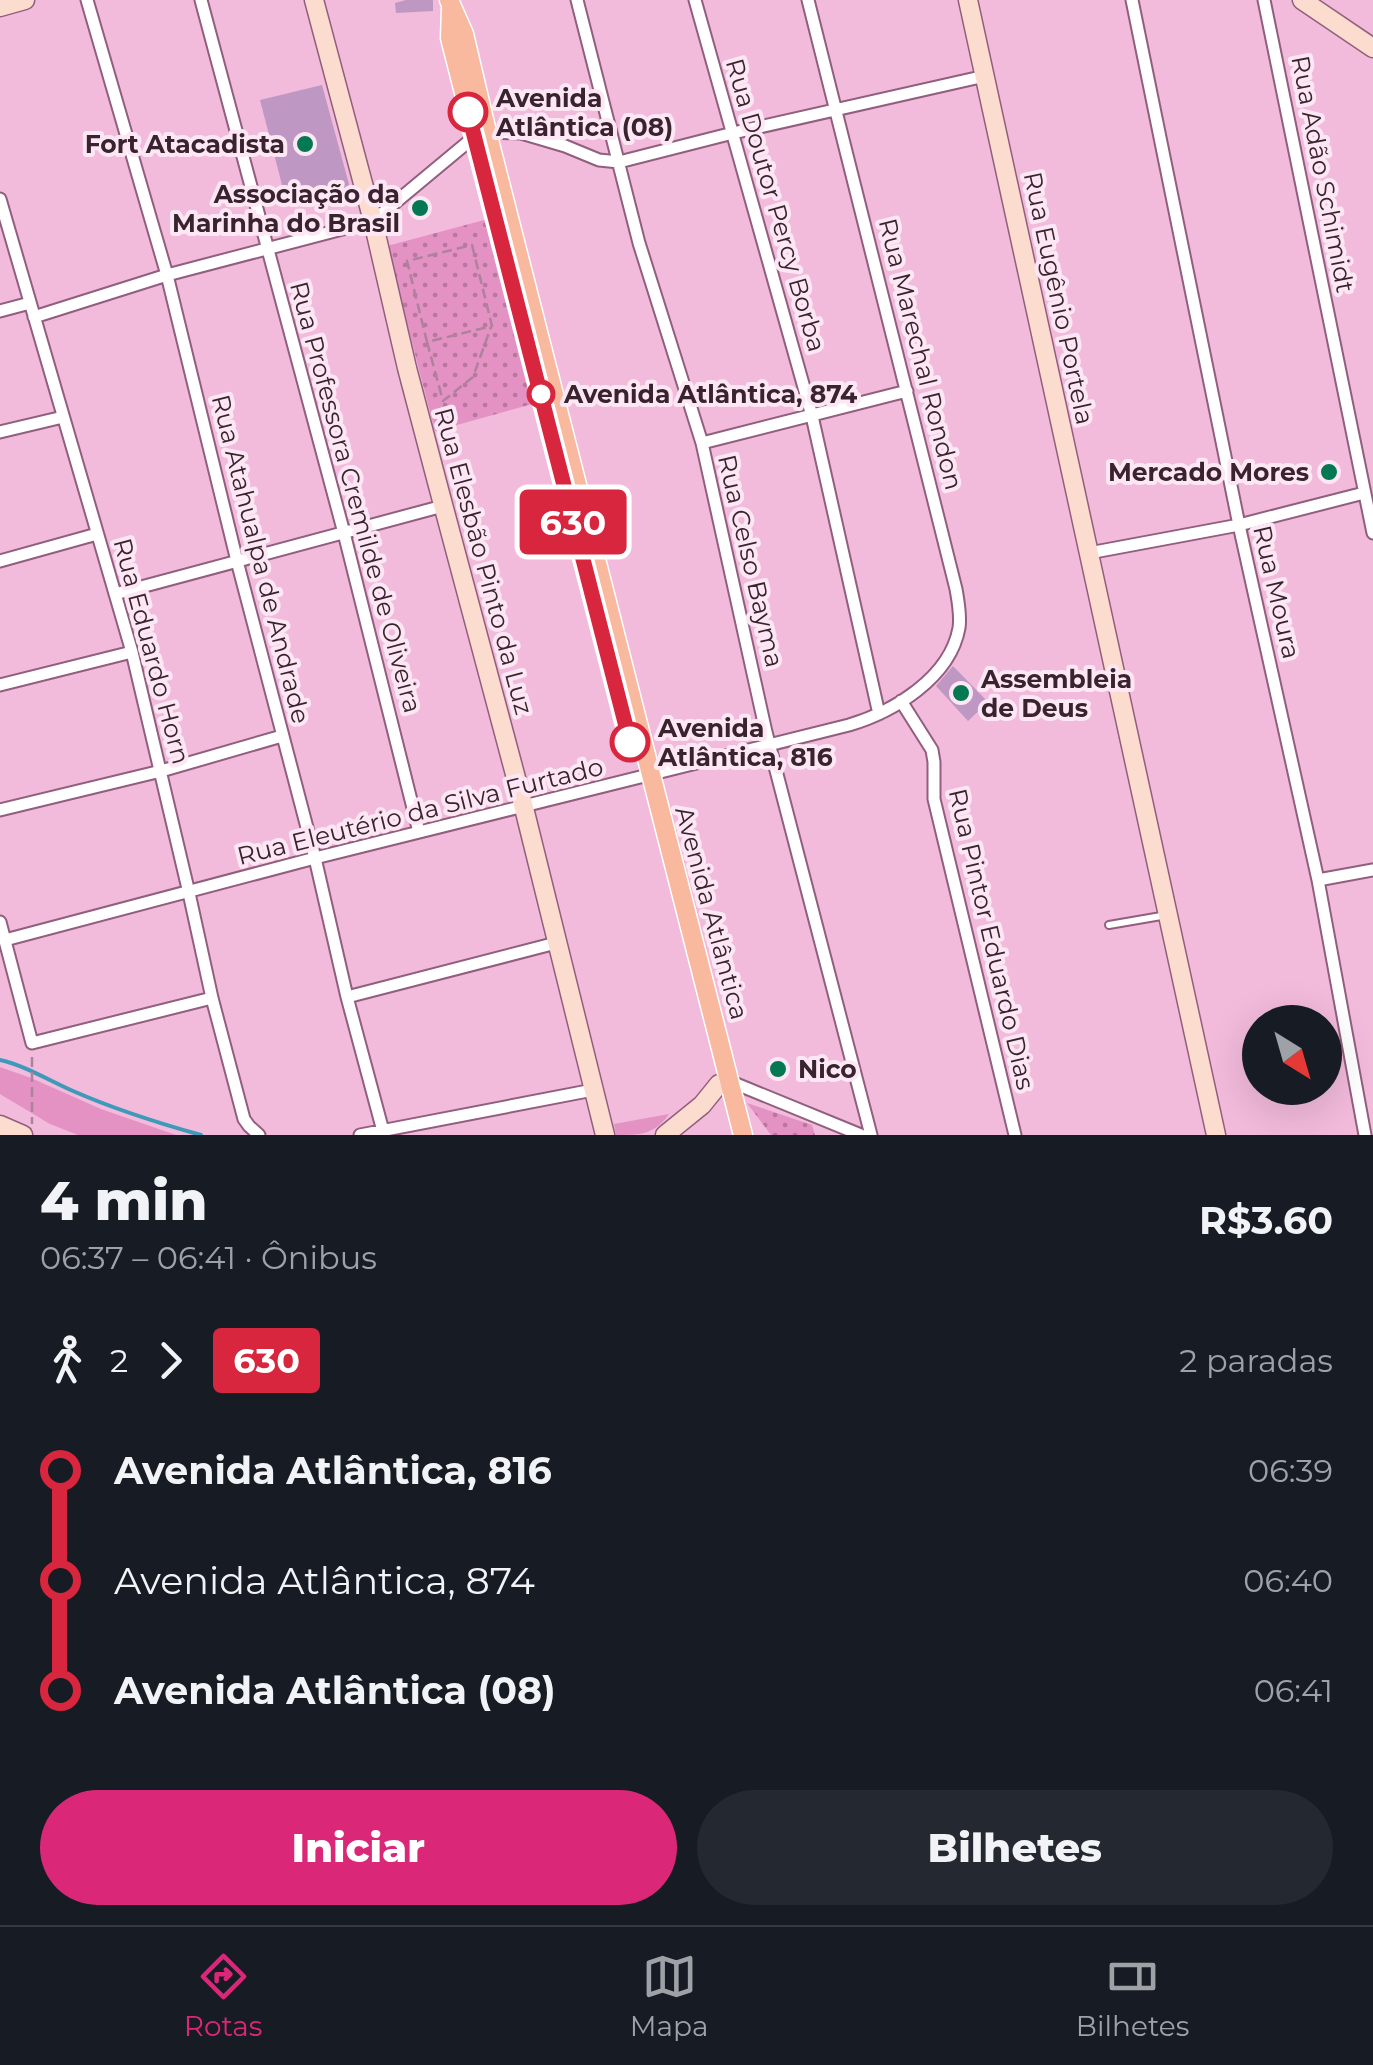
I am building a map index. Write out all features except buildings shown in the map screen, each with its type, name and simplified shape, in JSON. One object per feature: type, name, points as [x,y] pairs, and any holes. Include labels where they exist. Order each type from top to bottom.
[{"type":"main road","name":"Avenida Atlântica","points":[[450,4],[724,1083],[732,1135]]},
{"type":"main road","name":"Avenida Atlântica","points":[[724,1083],[744,1135]]},
{"type":"street","points":[[0,8],[25,0]]},
{"type":"street","name":"Rua Atahualpa de Andrade","points":[[88,0],[167,275],[383,1131]]},
{"type":"street","name":"Rua Professora Cremilde de Oliveira","points":[[201,0],[344,533],[419,832]]},
{"type":"street","name":"Rua Elesbão Pinto da Luz","points":[[314,0],[524,808],[604,1135]]},
{"type":"street","name":"Rua Celso Bayma","points":[[576,0],[640,243],[702,443],[770,746],[871,1135]]},
{"type":"street","name":"Rua Doutor Percy Borba","points":[[695,0],[812,416],[879,714]]},
{"type":"street","name":"Rua Marechal Rondon","points":[[808,0],[951,564],[960,618],[947,658],[901,702]]},
{"type":"street","name":"Rua Eugênio Portela","points":[[968,0],[1216,1135]]},
{"type":"street","name":"Rua Moura","points":[[1132,0],[1239,525],[1318,880],[1365,1135]]},
{"type":"street","name":"Rua Adão Schimidt","points":[[1264,0],[1373,533]]},
{"type":"street","points":[[1302,0],[1373,48]]},
{"type":"street","points":[[34,317],[167,275],[373,220],[481,134],[504,131],[539,137],[599,160],[619,162],[985,76]]},
{"type":"street","name":"Rua Eduardo Horn","points":[[0,199],[132,652],[212,998],[244,1118],[259,1135]]},
{"type":"street","points":[[0,311],[30,303]]},
{"type":"street","points":[[702,443],[907,390]]},
{"type":"street","points":[[0,432],[63,417]]},
{"type":"street","points":[[1089,554],[1239,525],[1364,493]]},
{"type":"street","points":[[116,594],[443,506]]},
{"type":"street","points":[[0,561],[97,534]]},
{"type":"street","points":[[0,685],[132,652]]},
{"type":"street","name":"Rua Eleutério da Silva Furtado","points":[[5,940],[315,858],[850,725],[901,702]]},
{"type":"street","name":"Rua Pintor Eduardo Dias","points":[[901,702],[932,750],[934,799],[1015,1135]]},
{"type":"street","points":[[0,810],[161,771],[282,736]]},
{"type":"street","points":[[1318,880],[1373,870]]},
{"type":"street","points":[[0,922],[32,1043],[212,998]]},
{"type":"street","points":[[347,997],[556,943]]},
{"type":"street","points":[[664,1135],[724,1083],[861,1135]]},
{"type":"street","points":[[360,1135],[593,1090]]},
{"type":"street","points":[[0,1125],[23,1135]]},
{"type":"lane","points":[[1108,925],[1168,914]]},
{"type":"path","points":[[472,245],[492,326],[473,376],[443,401],[427,342],[407,262],[472,245]]},
{"type":"path","points":[[427,342],[492,326]]},
{"type":"path","points":[[32,1065],[32,1135]]},
{"type":"shaded area","points":[[488,219],[536,403],[435,431],[387,246]]},
{"type":"shaded area","points":[[0,1067],[176,1135],[78,1135],[50,1124],[0,1094]]},
{"type":"shaded area","points":[[747,1103],[812,1125],[815,1135],[771,1135]]},
{"type":"shaded area","points":[[669,1114],[646,1132],[616,1135],[614,1124]]},
{"type":"waterway","points":[[0,1060],[104,1104],[201,1135]]},
{"type":"bus line","name":"630","points":[[468,112],[630,742]]},
{"type":"place","name":"Avenida Atlântica (08)","points":[[468,112]]},
{"type":"place","name":"Fort Atacadista","points":[[305,144]]},
{"type":"place","name":"Associação da Marinha do Brasil","points":[[420,208]]},
{"type":"place","name":"Avenida Atlântica, 874","points":[[541,394]]},
{"type":"place","name":"Mercado Mores","points":[[1329,472]]},
{"type":"place","name":"Assembleia de Deus","points":[[961,693]]},
{"type":"place","name":"Avenida Atlântica, 816","points":[[630,742]]},
{"type":"place","name":"Nico","points":[[778,1069]]}]
